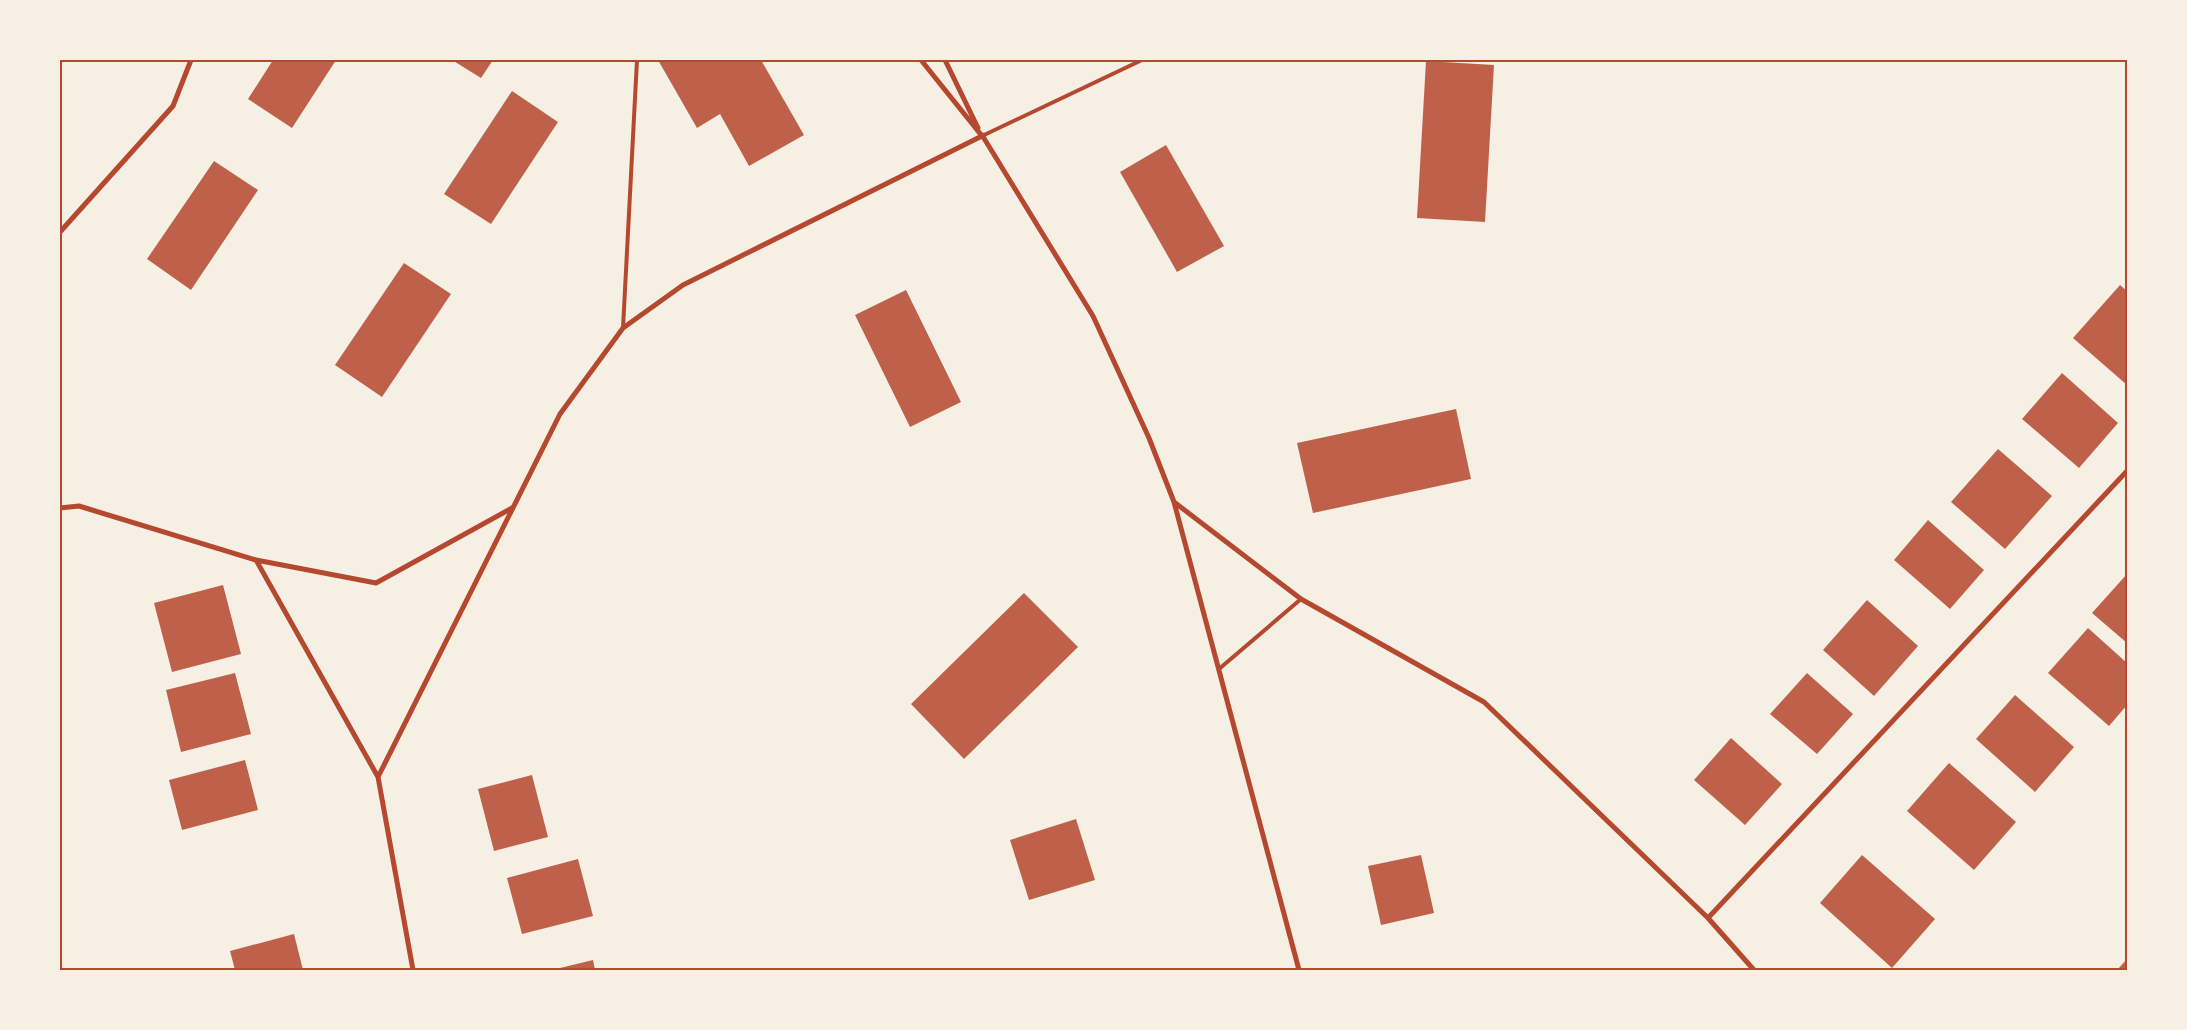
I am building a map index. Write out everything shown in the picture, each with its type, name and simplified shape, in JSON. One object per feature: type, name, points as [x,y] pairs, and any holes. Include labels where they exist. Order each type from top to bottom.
[{"type":"street","points":[[60,232],[173,106],[191,60]]},
{"type":"street","points":[[921,60],[982,136]]},
{"type":"street","points":[[945,60],[982,136],[1092,316],[1149,438],[1174,502],[1299,970]]},
{"type":"street","points":[[378,777],[560,414],[623,328],[683,285],[982,136]]},
{"type":"street","points":[[1708,918],[2127,471]]},
{"type":"street","points":[[1174,502],[1301,599],[1484,702],[1708,918],[1754,970]]},
{"type":"street","points":[[60,508],[79,506],[256,560],[376,583],[512,508]]},
{"type":"street","points":[[256,560],[378,777],[413,970]]},
{"type":"lane","points":[[623,328],[637,60]]},
{"type":"lane","points":[[982,136],[1142,60]]},
{"type":"lane","points":[[1218,669],[1301,599]]},
{"type":"building","points":[[273,60],[336,60],[292,128],[248,99]]},
{"type":"building","points":[[452,60],[493,60],[481,78]]},
{"type":"building","points":[[658,60],[761,60],[804,135],[749,166],[720,114],[697,128]]},
{"type":"building","points":[[1426,61],[1494,65],[1485,222],[1417,218]]},
{"type":"building","points":[[512,91],[558,122],[491,224],[444,194]]},
{"type":"building","points":[[1166,145],[1224,246],[1177,272],[1120,172]]},
{"type":"building","points":[[214,161],[258,190],[191,290],[147,259]]},
{"type":"building","points":[[404,263],[451,294],[382,397],[335,365]]},
{"type":"building","points":[[2120,285],[2127,291],[2127,385],[2073,338]]},
{"type":"building","points":[[906,290],[961,402],[910,427],[855,315]]},
{"type":"building","points":[[2062,373],[2118,423],[2079,468],[2022,419]]},
{"type":"building","points":[[1456,409],[1471,479],[1313,513],[1297,443]]},
{"type":"building","points":[[1998,449],[2052,496],[2005,549],[1951,502]]},
{"type":"building","points":[[1928,520],[1984,570],[1950,609],[1894,560]]},
{"type":"building","points":[[2127,574],[2127,643],[2092,613]]},
{"type":"building","points":[[223,585],[241,654],[172,672],[154,603]]},
{"type":"building","points":[[1024,593],[1078,647],[964,759],[911,704]]},
{"type":"building","points":[[1867,600],[1918,646],[1874,696],[1823,650]]},
{"type":"building","points":[[2088,628],[2127,663],[2127,705],[2109,726],[2048,673]]},
{"type":"building","points":[[235,673],[251,734],[181,752],[166,690]]},
{"type":"building","points":[[1807,673],[1853,714],[1817,754],[1770,714]]},
{"type":"building","points":[[2015,695],[2074,747],[2035,792],[1976,739]]},
{"type":"building","points":[[1731,738],[1782,784],[1745,825],[1694,780]]},
{"type":"building","points":[[245,760],[258,810],[182,830],[169,780]]},
{"type":"building","points":[[1949,763],[2016,822],[1974,870],[1907,811]]},
{"type":"building","points":[[532,775],[548,837],[494,851],[478,789]]},
{"type":"building","points":[[1076,819],[1095,880],[1029,900],[1010,840]]},
{"type":"building","points":[[1421,855],[1434,913],[1381,925],[1368,866]]},
{"type":"building","points":[[1862,855],[1935,919],[1892,968],[1820,903]]},
{"type":"building","points":[[578,859],[593,916],[522,934],[507,878]]},
{"type":"building","points":[[294,934],[303,970],[235,970],[230,951]]},
{"type":"building","points":[[2127,959],[2127,970],[2117,970]]},
{"type":"building","points":[[593,960],[595,970],[556,970],[556,969]]}]
